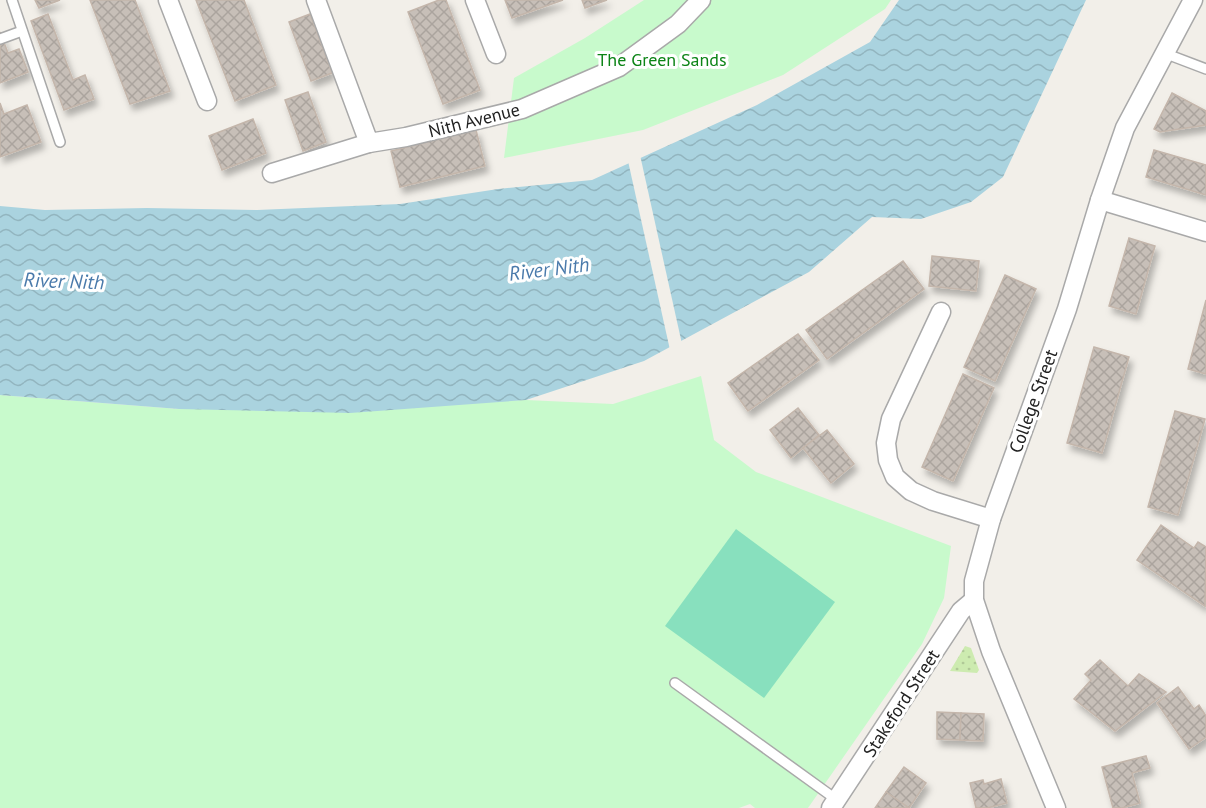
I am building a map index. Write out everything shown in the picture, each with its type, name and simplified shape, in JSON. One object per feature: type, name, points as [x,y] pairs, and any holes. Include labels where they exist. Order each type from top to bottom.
[{"type":"street","points":[[168,0],[207,101]]},
{"type":"street","points":[[316,0],[369,143]]},
{"type":"street","points":[[475,0],[496,54]]},
{"type":"street","name":"Nith Avenue","points":[[272,173],[369,143],[406,137],[522,110],[620,67],[678,24],[701,0]]},
{"type":"street","name":"College Street","points":[[1056,808],[991,651],[974,600],[974,581],[991,519],[1066,309],[1125,128],[1193,0]]},
{"type":"street","points":[[1100,200],[1206,232]]},
{"type":"street","points":[[941,312],[891,419],[886,444],[888,460],[895,477],[911,491],[933,501],[991,519]]},
{"type":"street","name":"Stakeford Street","points":[[834,804],[961,611],[974,600]]},
{"type":"lane","points":[[12,0],[60,142]]},
{"type":"lane","points":[[0,39],[22,31]]},
{"type":"lane","points":[[1164,53],[1206,69]]},
{"type":"lane","points":[[675,683],[834,804]]},
{"type":"green space","name":"The Green Sands","points":[[644,0],[891,0],[885,9],[783,75],[643,130],[504,158],[514,78],[585,38]]},
{"type":"green space","points":[[701,376],[714,440],[756,472],[951,546],[944,598],[922,644],[808,808],[755,808],[750,804],[739,808],[0,808],[0,395],[179,409],[526,400],[613,404]]},
{"type":"green space","points":[[736,529],[835,602],[764,698],[665,626]]},
{"type":"green space","points":[[965,646],[971,648],[979,670],[977,673],[950,671]]},
{"type":"water","name":"River Nith","points":[[899,0],[1086,0],[1003,177],[971,202],[921,219],[872,217],[809,272],[644,361],[526,400],[350,413],[179,409],[0,395],[0,206],[45,210],[147,208],[257,210],[400,204],[498,189],[592,180],[757,105],[870,42]]},
{"type":"pier","points":[[640,155],[682,344],[670,350],[628,161]]},
{"type":"building","points":[[35,0],[60,0],[39,8]]},
{"type":"building","points":[[90,0],[135,0],[170,91],[130,104]]},
{"type":"building","points":[[196,0],[244,0],[276,85],[235,101]]},
{"type":"building","points":[[439,0],[446,0],[480,90],[443,104],[408,12]]},
{"type":"building","points":[[505,0],[563,0],[512,18]]},
{"type":"building","points":[[582,0],[607,0],[585,8]]},
{"type":"building","points":[[48,14],[73,80],[85,75],[94,99],[64,110],[31,21]]},
{"type":"building","points":[[310,14],[332,73],[311,81],[289,22]]},
{"type":"building","points":[[0,32],[8,53],[19,49],[28,72],[0,83]]},
{"type":"building","points":[[308,92],[326,142],[303,151],[285,100]]},
{"type":"building","points":[[1172,93],[1206,111],[1206,125],[1160,132],[1154,129]]},
{"type":"building","points":[[0,103],[4,114],[27,105],[41,142],[0,157]]},
{"type":"building","points":[[253,119],[266,153],[222,170],[209,136]]},
{"type":"building","points":[[476,130],[485,166],[400,187],[391,151]]},
{"type":"building","points":[[1154,150],[1206,165],[1206,195],[1146,177]]},
{"type":"building","points":[[1129,238],[1155,246],[1136,314],[1109,306]]},
{"type":"building","points":[[932,256],[979,261],[976,291],[929,286]]},
{"type":"building","points":[[903,261],[924,289],[827,359],[806,330]]},
{"type":"building","points":[[1005,275],[1036,289],[995,381],[964,367]]},
{"type":"building","points":[[1206,300],[1206,374],[1188,369]]},
{"type":"building","points":[[798,334],[819,360],[748,411],[728,383]]},
{"type":"building","points":[[1094,347],[1129,357],[1102,453],[1067,443]]},
{"type":"building","points":[[963,374],[994,388],[953,481],[922,467]]},
{"type":"building","points":[[798,408],[819,435],[791,458],[770,430]]},
{"type":"building","points":[[1175,411],[1205,419],[1178,515],[1148,507]]},
{"type":"building","points":[[827,430],[854,464],[831,483],[803,448]]},
{"type":"building","points":[[1161,525],[1194,548],[1198,542],[1206,547],[1205,606],[1137,560]]},
{"type":"building","points":[[1100,660],[1128,686],[1139,674],[1166,692],[1115,731],[1074,699],[1091,680],[1085,674]]},
{"type":"building","points":[[1178,687],[1194,709],[1199,705],[1206,716],[1206,737],[1189,749],[1157,703]]},
{"type":"building","points":[[937,712],[961,713],[960,740],[937,739]]},
{"type":"building","points":[[961,713],[984,714],[983,741],[960,740]]},
{"type":"building","points":[[1146,756],[1150,768],[1132,773],[1140,803],[1113,808],[1102,767]]},
{"type":"building","points":[[904,767],[926,783],[909,808],[886,792]]},
{"type":"building","points":[[1001,779],[1007,803],[976,808],[970,783],[983,780],[984,784]]},
{"type":"building","points":[[886,792],[909,808],[875,808]]}]
